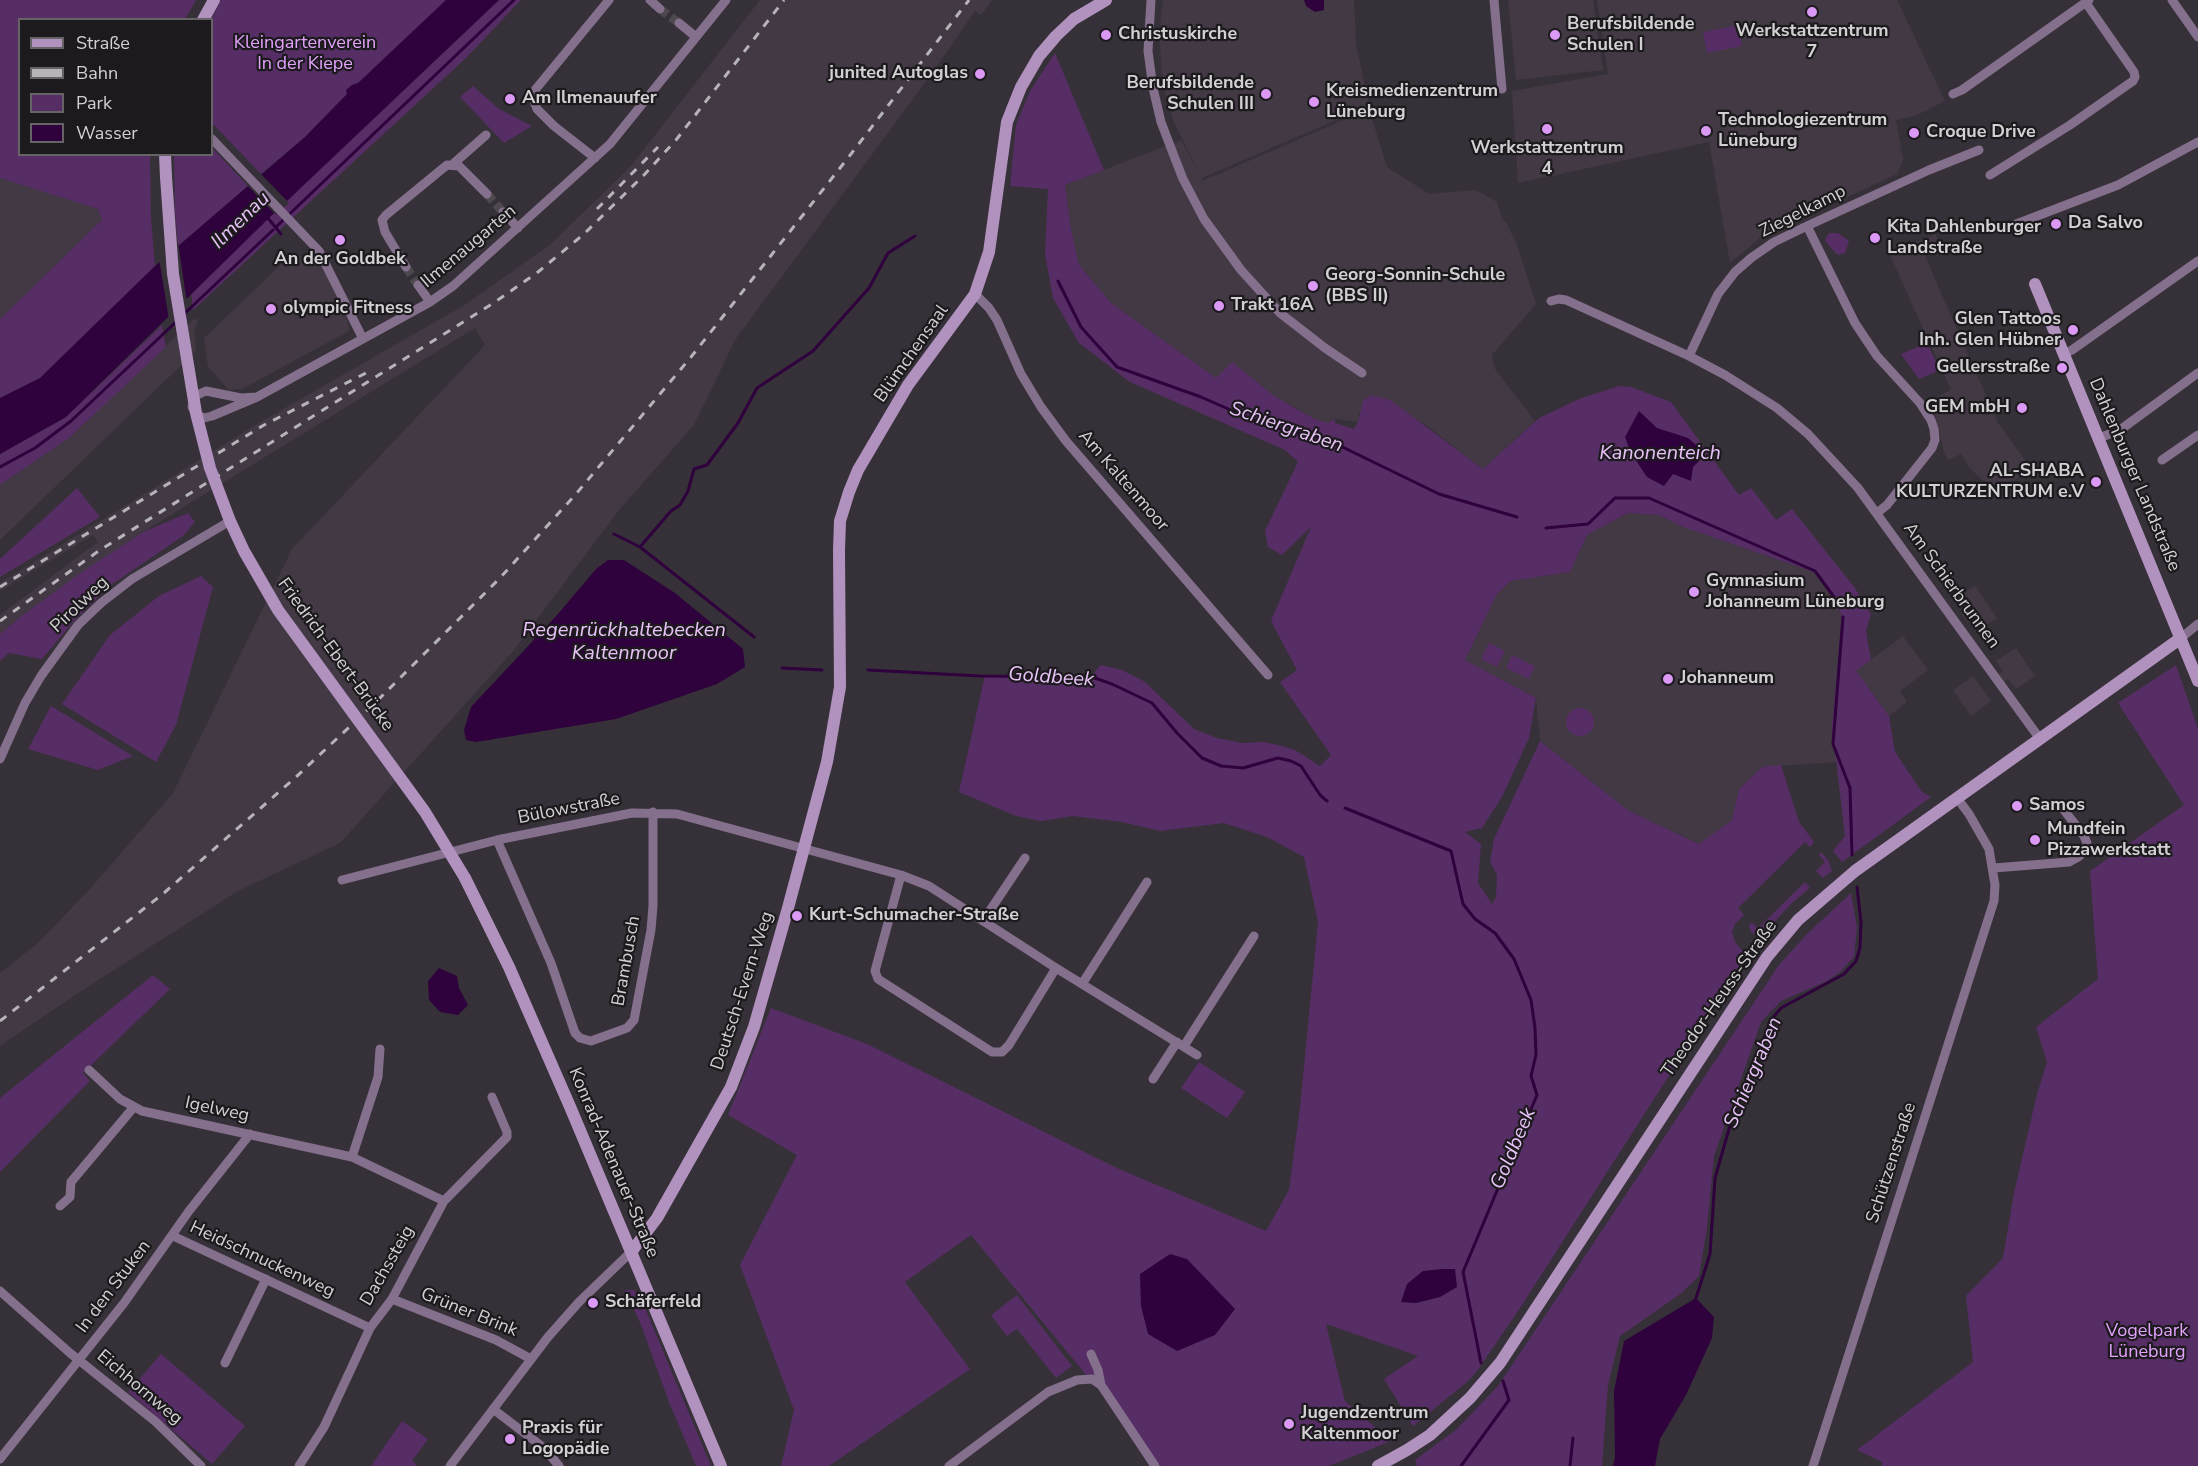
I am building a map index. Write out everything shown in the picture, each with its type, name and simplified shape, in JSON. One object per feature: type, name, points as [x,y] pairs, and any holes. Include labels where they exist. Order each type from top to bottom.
[{"type":"main road","points":[[204,18],[214,0]]},
{"type":"main road","name":"Blümchensaal","points":[[827,762],[840,687],[840,521],[849,492],[858,470],[908,385],[975,294],[989,252],[1007,122],[1021,87],[1039,56],[1056,36],[1074,19],[1106,0]]},
{"type":"main road","name":"Friedrich-Ebert-Brücke","points":[[165,156],[173,274],[196,413],[210,468],[230,521],[244,551],[278,610],[425,812],[465,878]]},
{"type":"main road","name":"Dahlenburger Landstraße","points":[[2035,284],[2198,681]]},
{"type":"main road","name":"Theodor-Heuss-Straße","points":[[1378,1466],[1407,1450],[1437,1429],[1470,1398],[1500,1363],[1782,938],[1815,904],[1851,875],[2181,638]]},
{"type":"main road","name":"Deutsch-Evern-Weg","points":[[632,1251],[657,1218],[674,1189],[731,1087],[744,1057],[827,762]]},
{"type":"main road","name":"Konrad-Adenauer-Straße","points":[[465,878],[509,967],[632,1251],[721,1466]]},
{"type":"street","points":[[595,158],[554,126],[537,109],[532,98],[535,90],[609,0]]},
{"type":"street","points":[[650,0],[660,9]]},
{"type":"street","name":"Ilmenaugarten","points":[[257,397],[241,398],[206,391],[197,395],[192,407],[196,414],[204,417],[212,416],[257,397],[430,302],[466,276],[595,158],[626,126],[726,0]]},
{"type":"street","points":[[1151,0],[1148,51],[1161,122],[1183,179],[1204,219],[1240,270],[1280,313],[1316,342],[1362,372]]},
{"type":"street","points":[[1494,0],[1502,89]]},
{"type":"street","points":[[2172,0],[2198,37]]},
{"type":"street","points":[[1953,94],[1962,90],[2088,1],[2134,72],[2133,81],[2070,125],[1990,175]]},
{"type":"street","points":[[679,23],[696,37]]},
{"type":"street","points":[[406,267],[385,232],[382,220],[441,169],[453,164],[486,135]]},
{"type":"street","points":[[213,140],[317,248],[363,339]]},
{"type":"street","points":[[2011,226],[2118,185],[2198,142]]},
{"type":"street","name":"Ziegelkamp","points":[[1689,356],[1718,294],[1735,272],[1774,242],[1929,170],[1979,150]]},
{"type":"street","points":[[453,164],[467,172],[487,194]]},
{"type":"street","points":[[503,212],[518,228]]},
{"type":"street","points":[[1807,226],[1854,323],[1877,356],[1920,403],[1934,429],[1935,440],[1932,448],[1887,506],[1877,513]]},
{"type":"street","points":[[2064,354],[2198,261]]},
{"type":"street","points":[[418,285],[430,302]]},
{"type":"street","name":"Am Kaltenmoor","points":[[975,294],[998,320],[1026,382],[1066,441],[1268,675]]},
{"type":"street","name":"Am Schierbrunnen","points":[[1551,301],[1566,300],[1689,356],[1738,382],[1789,417],[1844,470],[2040,739]]},
{"type":"street","points":[[2099,438],[2120,429],[2198,373]]},
{"type":"street","points":[[2162,460],[2198,435]]},
{"type":"street","name":"Pirolweg","points":[[0,759],[40,676],[78,625],[101,603],[132,579],[230,521]]},
{"type":"street","points":[[2181,638],[2198,624]]},
{"type":"street","name":"Schützenstraße","points":[[1813,1466],[1994,901],[1994,868],[1989,849],[1957,798]]},
{"type":"street","points":[[1994,868],[2069,862],[2078,857],[2085,851],[2084,836],[2064,810]]},
{"type":"street","name":"Brambusch","points":[[497,840],[551,963],[575,1033],[580,1038],[591,1041],[627,1028],[634,1020],[651,922],[653,812]]},
{"type":"street","name":"Bülowstraße","points":[[342,880],[497,840],[632,813],[676,814],[804,848]]},
{"type":"street","points":[[804,848],[901,875],[929,886],[1197,1055]]},
{"type":"street","points":[[983,921],[1025,858]]},
{"type":"street","points":[[901,875],[875,971],[878,979],[992,1052],[1002,1052],[1009,1045],[1056,968]]},
{"type":"street","points":[[1082,984],[1147,882]]},
{"type":"street","points":[[1154,1079],[1254,936]]},
{"type":"street","points":[[352,1156],[378,1077],[380,1049]]},
{"type":"street","name":"Igelweg","points":[[89,1070],[133,1108],[352,1156],[444,1201]]},
{"type":"street","name":"Dachssteig","points":[[300,1466],[324,1427],[370,1328],[392,1299],[444,1201],[507,1137],[492,1097]]},
{"type":"street","points":[[60,1206],[70,1197],[71,1182],[133,1108]]},
{"type":"street","name":"In den Stuken","points":[[0,1459],[124,1303],[202,1194],[250,1134]]},
{"type":"street","name":"Heidschnuckenweg","points":[[172,1236],[370,1328]]},
{"type":"street","name":"Deutsch-Evern-Weg","points":[[450,1466],[567,1315],[632,1251]]},
{"type":"street","points":[[225,1363],[266,1279]]},
{"type":"street","name":"Eichhornweg","points":[[0,1291],[46,1334],[156,1422],[201,1466]]},
{"type":"street","name":"Grüner Brink","points":[[392,1299],[496,1340],[531,1359]]},
{"type":"street","points":[[1091,1354],[1101,1385],[1155,1466]]},
{"type":"street","points":[[949,1466],[1048,1392],[1077,1380],[1092,1380],[1101,1385]]},
{"type":"street","points":[[493,1409],[544,1448],[559,1466]]},
{"type":"shaded area","points":[[760,0],[992,0],[981,15],[975,11],[935,69],[735,340],[694,425],[619,510],[514,650],[340,843],[238,891],[78,993],[0,1046],[0,973],[38,943],[90,889],[173,793],[292,549],[485,345],[475,328],[143,532],[24,614],[0,634],[0,615],[98,542],[93,535],[0,591],[0,583],[259,423],[463,306],[551,244],[631,166]]},
{"type":"shaded area","name":"Georg-Sonnin-Schule (BBS II)","points":[[1163,0],[1354,0],[1356,44],[1369,106],[1202,178],[1202,181],[1369,109],[1387,167],[1429,194],[1476,190],[1497,202],[1502,218],[1517,245],[1536,304],[1492,355],[1495,369],[1535,421],[1483,469],[1423,423],[1359,412],[1358,422],[1335,419],[1328,423],[1315,419],[1273,395],[1232,363],[1216,378],[1111,303],[1079,265],[1065,185],[1181,140],[1201,176],[1173,121],[1163,82],[1159,35]]},
{"type":"shaded area","name":"Berufsbildende Schulen I","points":[[1508,0],[1593,0],[1603,70],[1516,80]]},
{"type":"shaded area","name":"Technologiezentrum Lüneburg","points":[[1597,0],[1897,0],[1945,101],[1915,116],[1896,120],[1903,160],[1897,174],[1761,237],[1730,263],[1709,142],[1518,183],[1512,91],[1608,74]]},
{"type":"shaded area","points":[[0,178],[98,209],[102,220],[0,319]]},
{"type":"shaded area","points":[[1935,234],[1942,249],[1925,256],[1998,423],[2031,468],[1998,491],[1969,467],[1961,454],[1948,460],[1944,452],[1935,415],[1926,402],[1951,390],[1889,253]]},
{"type":"shaded area","points":[[309,257],[321,263],[348,322],[349,331],[242,389],[229,390],[208,367],[204,338],[288,258]]},
{"type":"shaded area","points":[[195,318],[198,322],[194,332],[196,351],[0,540],[0,485],[69,438]]},
{"type":"shaded area","name":"Johanneum","points":[[1628,513],[1659,515],[1683,527],[1814,572],[1833,597],[1842,617],[1832,726],[1837,762],[1762,767],[1739,789],[1732,820],[1700,844],[1629,811],[1540,741],[1536,698],[1465,660],[1497,594],[1511,581],[1570,572],[1587,535]]},
{"type":"shaded area","points":[[1975,586],[1997,618],[1979,630],[1969,616],[1965,619],[1961,613],[1965,610],[1957,598]]},
{"type":"shaded area","points":[[1903,636],[1928,670],[1900,691],[1907,702],[1889,716],[1856,671]]},
{"type":"shaded area","points":[[2016,648],[2035,676],[2016,689],[2008,679],[2004,682],[1999,674],[2003,671],[1996,661]]},
{"type":"shaded area","points":[[1973,676],[1991,701],[1971,716],[1953,690]]},
{"type":"green space","points":[[0,0],[196,0],[186,18],[18,18],[18,156],[150,156],[151,219],[155,266],[40,378],[0,398],[0,319],[102,220],[98,209],[0,178]]},
{"type":"green space","name":"Kleingartenverein In der Kiepe","points":[[221,0],[446,0],[358,84],[352,85],[347,94],[305,137],[261,174],[213,124],[212,18]]},
{"type":"green space","points":[[499,0],[521,0],[467,57],[193,310],[191,291]]},
{"type":"green space","points":[[1739,25],[1742,46],[1707,53],[1703,32]]},
{"type":"green space","points":[[1055,53],[1104,170],[1065,185],[1079,265],[1111,303],[1216,378],[1232,362],[1273,395],[1293,407],[1315,419],[1328,423],[1335,419],[1335,423],[1354,429],[1363,401],[1371,395],[1390,400],[1483,469],[1539,418],[1579,399],[1619,386],[1631,387],[1671,402],[1739,495],[1751,488],[1776,520],[1792,509],[1855,588],[1871,614],[1866,631],[1871,660],[1856,671],[1889,716],[1895,752],[1922,792],[1931,797],[1842,862],[1833,851],[1845,836],[1832,726],[1842,617],[1833,597],[1814,572],[1683,527],[1659,515],[1628,513],[1587,535],[1570,572],[1511,581],[1497,594],[1465,660],[1536,698],[1529,738],[1502,797],[1482,828],[1465,832],[1481,844],[1478,883],[1492,904],[1496,897],[1497,875],[1490,862],[1494,839],[1540,741],[1629,811],[1699,844],[1732,820],[1739,789],[1762,767],[1781,765],[1799,822],[1814,842],[1810,847],[1805,842],[1738,908],[1744,915],[1735,924],[1732,932],[1735,942],[1747,956],[1744,962],[1520,1308],[1467,1382],[1413,1426],[1384,1379],[1418,1356],[1326,1324],[1345,1401],[1391,1441],[1329,1466],[1161,1466],[971,1235],[905,1282],[970,1369],[829,1466],[781,1466],[794,1410],[740,1265],[797,1155],[728,1115],[771,1008],[867,1044],[1119,1169],[1266,1231],[1289,1190],[1300,1107],[1318,922],[1304,857],[1267,837],[1224,823],[1160,831],[1122,822],[1073,816],[1041,821],[1016,816],[959,792],[985,675],[1090,677],[1101,665],[1122,670],[1145,682],[1194,729],[1217,738],[1242,743],[1264,742],[1282,746],[1295,750],[1320,766],[1331,755],[1280,682],[1297,670],[1271,621],[1311,527],[1282,555],[1268,547],[1265,531],[1298,462],[1285,450],[1130,382],[1079,343],[1053,298],[1045,254],[1048,189],[1010,186],[1016,125],[1030,91]],"holes":[[[1408,1284],[1457,1287],[1440,1297],[1416,1303],[1401,1302]]]},
{"type":"green space","points":[[473,86],[499,109],[532,126],[504,143],[460,97]]},
{"type":"green space","points":[[213,149],[248,186],[178,246],[174,156],[213,156]]},
{"type":"green space","points":[[1829,233],[1838,233],[1849,241],[1845,253],[1838,255],[1831,248],[1825,240]]},
{"type":"green space","points":[[162,325],[166,347],[69,438],[0,485],[0,454],[66,417]]},
{"type":"green space","points":[[1927,343],[1940,370],[1919,379],[1901,354]]},
{"type":"green space","points":[[77,488],[100,517],[0,577],[0,559]]},
{"type":"green space","points":[[188,513],[195,522],[183,536],[108,587],[75,620],[42,659],[9,653],[0,661],[0,634],[24,614],[143,532]]},
{"type":"green space","points":[[201,576],[213,587],[176,725],[156,762],[62,704],[110,635],[159,596]]},
{"type":"green space","points":[[1489,643],[1505,651],[1497,667],[1481,659]]},
{"type":"green space","points":[[1512,655],[1535,666],[1529,679],[1506,668]]},
{"type":"green space","name":"Vogelpark Lüneburg","points":[[2176,665],[2198,729],[2198,1466],[1882,1466],[1882,1462],[1857,1450],[1973,1362],[1966,1296],[2003,1258],[2014,1193],[2037,1094],[2047,1062],[2036,1027],[2098,979],[2090,871],[2184,805],[2118,703]]},
{"type":"green space","points":[[51,706],[133,756],[98,770],[28,749]]},
{"type":"green space","points":[[1580,708],[1590,712],[1594,722],[1590,732],[1580,736],[1570,732],[1566,722],[1570,712]]},
{"type":"green space","points":[[1821,852],[1828,860],[1832,871],[1823,878],[1816,871],[1825,862],[1819,855]]},
{"type":"green space","points":[[1805,882],[1810,888],[1793,902],[1760,937],[1752,933],[1749,927],[1751,922],[1758,928]]},
{"type":"green space","points":[[1851,893],[1857,927],[1854,957],[1841,971],[1827,981],[1781,1001],[1761,1022],[1714,1156],[1707,1227],[1699,1276],[1679,1295],[1620,1336],[1608,1385],[1602,1466],[1417,1466],[1415,1460],[1457,1429],[1498,1386],[1779,965],[1807,934]]},
{"type":"green space","points":[[153,975],[170,989],[83,1073],[90,1081],[0,1172],[0,1098]]},
{"type":"green space","points":[[1199,1062],[1245,1092],[1227,1118],[1181,1088]]},
{"type":"green space","points":[[626,1290],[634,1290],[640,1296],[711,1466],[696,1466],[669,1402],[641,1325],[632,1305],[623,1293]]},
{"type":"green space","points":[[1017,1295],[1072,1366],[1056,1378],[1017,1329],[1007,1336],[991,1315]]},
{"type":"green space","points":[[161,1354],[245,1426],[212,1464],[128,1392]]},
{"type":"green space","points":[[402,1421],[428,1439],[412,1461],[418,1466],[371,1466]]},
{"type":"water","name":"Ilmenau","points":[[446,0],[499,0],[268,219],[66,417],[0,454],[0,398],[40,378],[155,266],[305,137],[347,94],[346,90],[358,83]]},
{"type":"water","points":[[1304,0],[1324,0],[1324,10],[1315,12],[1306,6]]},
{"type":"water","name":"Kanonenteich","points":[[1639,411],[1657,428],[1688,438],[1701,449],[1700,460],[1693,467],[1691,481],[1673,474],[1664,486],[1647,477],[1631,453],[1625,437]]},
{"type":"water","name":"Regenrückhaltebecken Kaltenmoor","points":[[608,560],[624,560],[675,593],[743,649],[745,667],[717,684],[616,719],[476,742],[466,740],[464,730],[471,707],[558,614],[596,569]]},
{"type":"water","points":[[439,968],[457,976],[459,988],[468,1005],[458,1015],[440,1012],[429,1000],[428,981]]},
{"type":"water","points":[[1170,1254],[1187,1259],[1235,1309],[1215,1335],[1177,1351],[1148,1334],[1141,1306],[1140,1274]]},
{"type":"water","points":[[1455,1269],[1457,1287],[1440,1297],[1416,1303],[1401,1302],[1407,1284],[1423,1271]]},
{"type":"water","points":[[1696,1298],[1714,1317],[1712,1338],[1686,1395],[1660,1439],[1655,1466],[1613,1466],[1615,1457],[1614,1391],[1624,1341]]},
{"type":"pier","points":[[259,172],[289,203],[276,215],[246,184]]},
{"type":"pier","points":[[178,242],[187,303],[169,320],[159,258]]},
{"type":"waterway","points":[[277,226],[514,0]]},
{"type":"waterway","name":"Goldbeek","points":[[267,217],[281,234]]},
{"type":"waterway","points":[[183,315],[273,230]]},
{"type":"waterway","name":"Schiergraben","points":[[640,547],[671,511],[680,505],[688,491],[694,469],[707,465],[738,423],[757,388],[813,351],[869,288],[888,253],[915,236]]},
{"type":"waterway","name":"Schiergraben","points":[[1058,281],[1081,327],[1117,367],[1201,397],[1267,426],[1326,439],[1439,494],[1517,517]]},
{"type":"waterway","points":[[0,467],[35,448],[71,421],[176,322]]},
{"type":"waterway","name":"Schiergraben","points":[[1546,528],[1588,524],[1615,498],[1649,498],[1815,571],[1834,597]]},
{"type":"waterway","name":"Goldbeek","points":[[614,534],[640,547],[754,637]]},
{"type":"waterway","name":"Schiergraben","points":[[1843,617],[1833,744],[1850,788],[1852,855]]},
{"type":"waterway","name":"Goldbeek","points":[[782,668],[822,670]]},
{"type":"waterway","name":"Goldbeek","points":[[868,670],[980,676],[1092,677],[1152,703],[1202,758],[1221,766],[1243,768],[1278,758],[1291,761],[1301,766],[1320,795],[1327,801]]},
{"type":"waterway","name":"Goldbeek","points":[[1345,808],[1451,851],[1463,904],[1475,919],[1495,933],[1514,959],[1531,1000],[1536,1055],[1531,1076],[1537,1095],[1463,1272],[1481,1363]]},
{"type":"waterway","name":"Schiergraben","points":[[1696,1298],[1710,1254],[1715,1178],[1729,1129],[1771,1020],[1781,1008],[1844,974],[1856,961],[1860,948],[1861,922],[1857,887]]},
{"type":"waterway","name":"Goldbeek","points":[[1461,1466],[1509,1400],[1503,1381]]},
{"type":"waterway","name":"Goldbeek","points":[[1570,1466],[1573,1438]]},
{"type":"tunnel","points":[[660,9],[679,23]]},
{"type":"tunnel","points":[[487,194],[503,212]]},
{"type":"tunnel","points":[[406,267],[418,285]]},
{"type":"railway","points":[[0,621],[100,550],[495,302],[538,272],[584,234],[676,140],[784,0]]},
{"type":"railway","points":[[0,1021],[164,893],[296,777],[377,701],[500,578],[576,494],[691,357],[969,0]]},
{"type":"railway","points":[[597,209],[658,147]]},
{"type":"railway","points":[[0,587],[264,425],[370,371]]},
{"type":"place","name":"Werkstattzentrum 7","points":[[1812,12]]},
{"type":"place","name":"Christuskirche","points":[[1106,35]]},
{"type":"place","name":"Berufsbildende Schulen I","points":[[1555,35]]},
{"type":"place","name":"junited Autoglas","points":[[980,74]]},
{"type":"place","name":"Berufsbildende Schulen III","points":[[1266,94]]},
{"type":"place","name":"Am Ilmenauufer","points":[[510,99]]},
{"type":"place","name":"Kreismedienzentrum Lüneburg","points":[[1314,102]]},
{"type":"place","name":"Werkstattzentrum 4","points":[[1547,129]]},
{"type":"place","name":"Technologiezentrum Lüneburg","points":[[1706,131]]},
{"type":"place","name":"Croque Drive","points":[[1914,133]]},
{"type":"place","name":"Da Salvo","points":[[2056,224]]},
{"type":"place","name":"Kita Dahlenburger Landstraße","points":[[1875,238]]},
{"type":"place","name":"An der Goldbek","points":[[340,240]]},
{"type":"place","name":"Georg-Sonnin-Schule (BBS II)","points":[[1313,286]]},
{"type":"place","name":"Trakt 16A","points":[[1219,306]]},
{"type":"place","name":"olympic Fitness","points":[[271,309]]},
{"type":"place","name":"Glen Tattoos Inh. Glen Hübner","points":[[2073,330]]},
{"type":"place","name":"Gellersstraße","points":[[2062,368]]},
{"type":"place","name":"GEM mbH","points":[[2022,408]]},
{"type":"place","name":"AL-SHABA KULTURZENTRUM e.V","points":[[2096,482]]},
{"type":"place","name":"Gymnasium Johanneum Lüneburg","points":[[1694,592]]},
{"type":"place","name":"Johanneum","points":[[1668,679]]},
{"type":"place","name":"Samos","points":[[2017,806]]},
{"type":"place","name":"Mundfein Pizzawerkstatt","points":[[2035,840]]},
{"type":"place","name":"Kurt-Schumacher-Straße","points":[[797,916]]},
{"type":"place","name":"Schäferfeld","points":[[593,1303]]},
{"type":"place","name":"Jugendzentrum Kaltenmoor","points":[[1289,1424]]},
{"type":"place","name":"Praxis für Logopädie","points":[[510,1439]]}]
